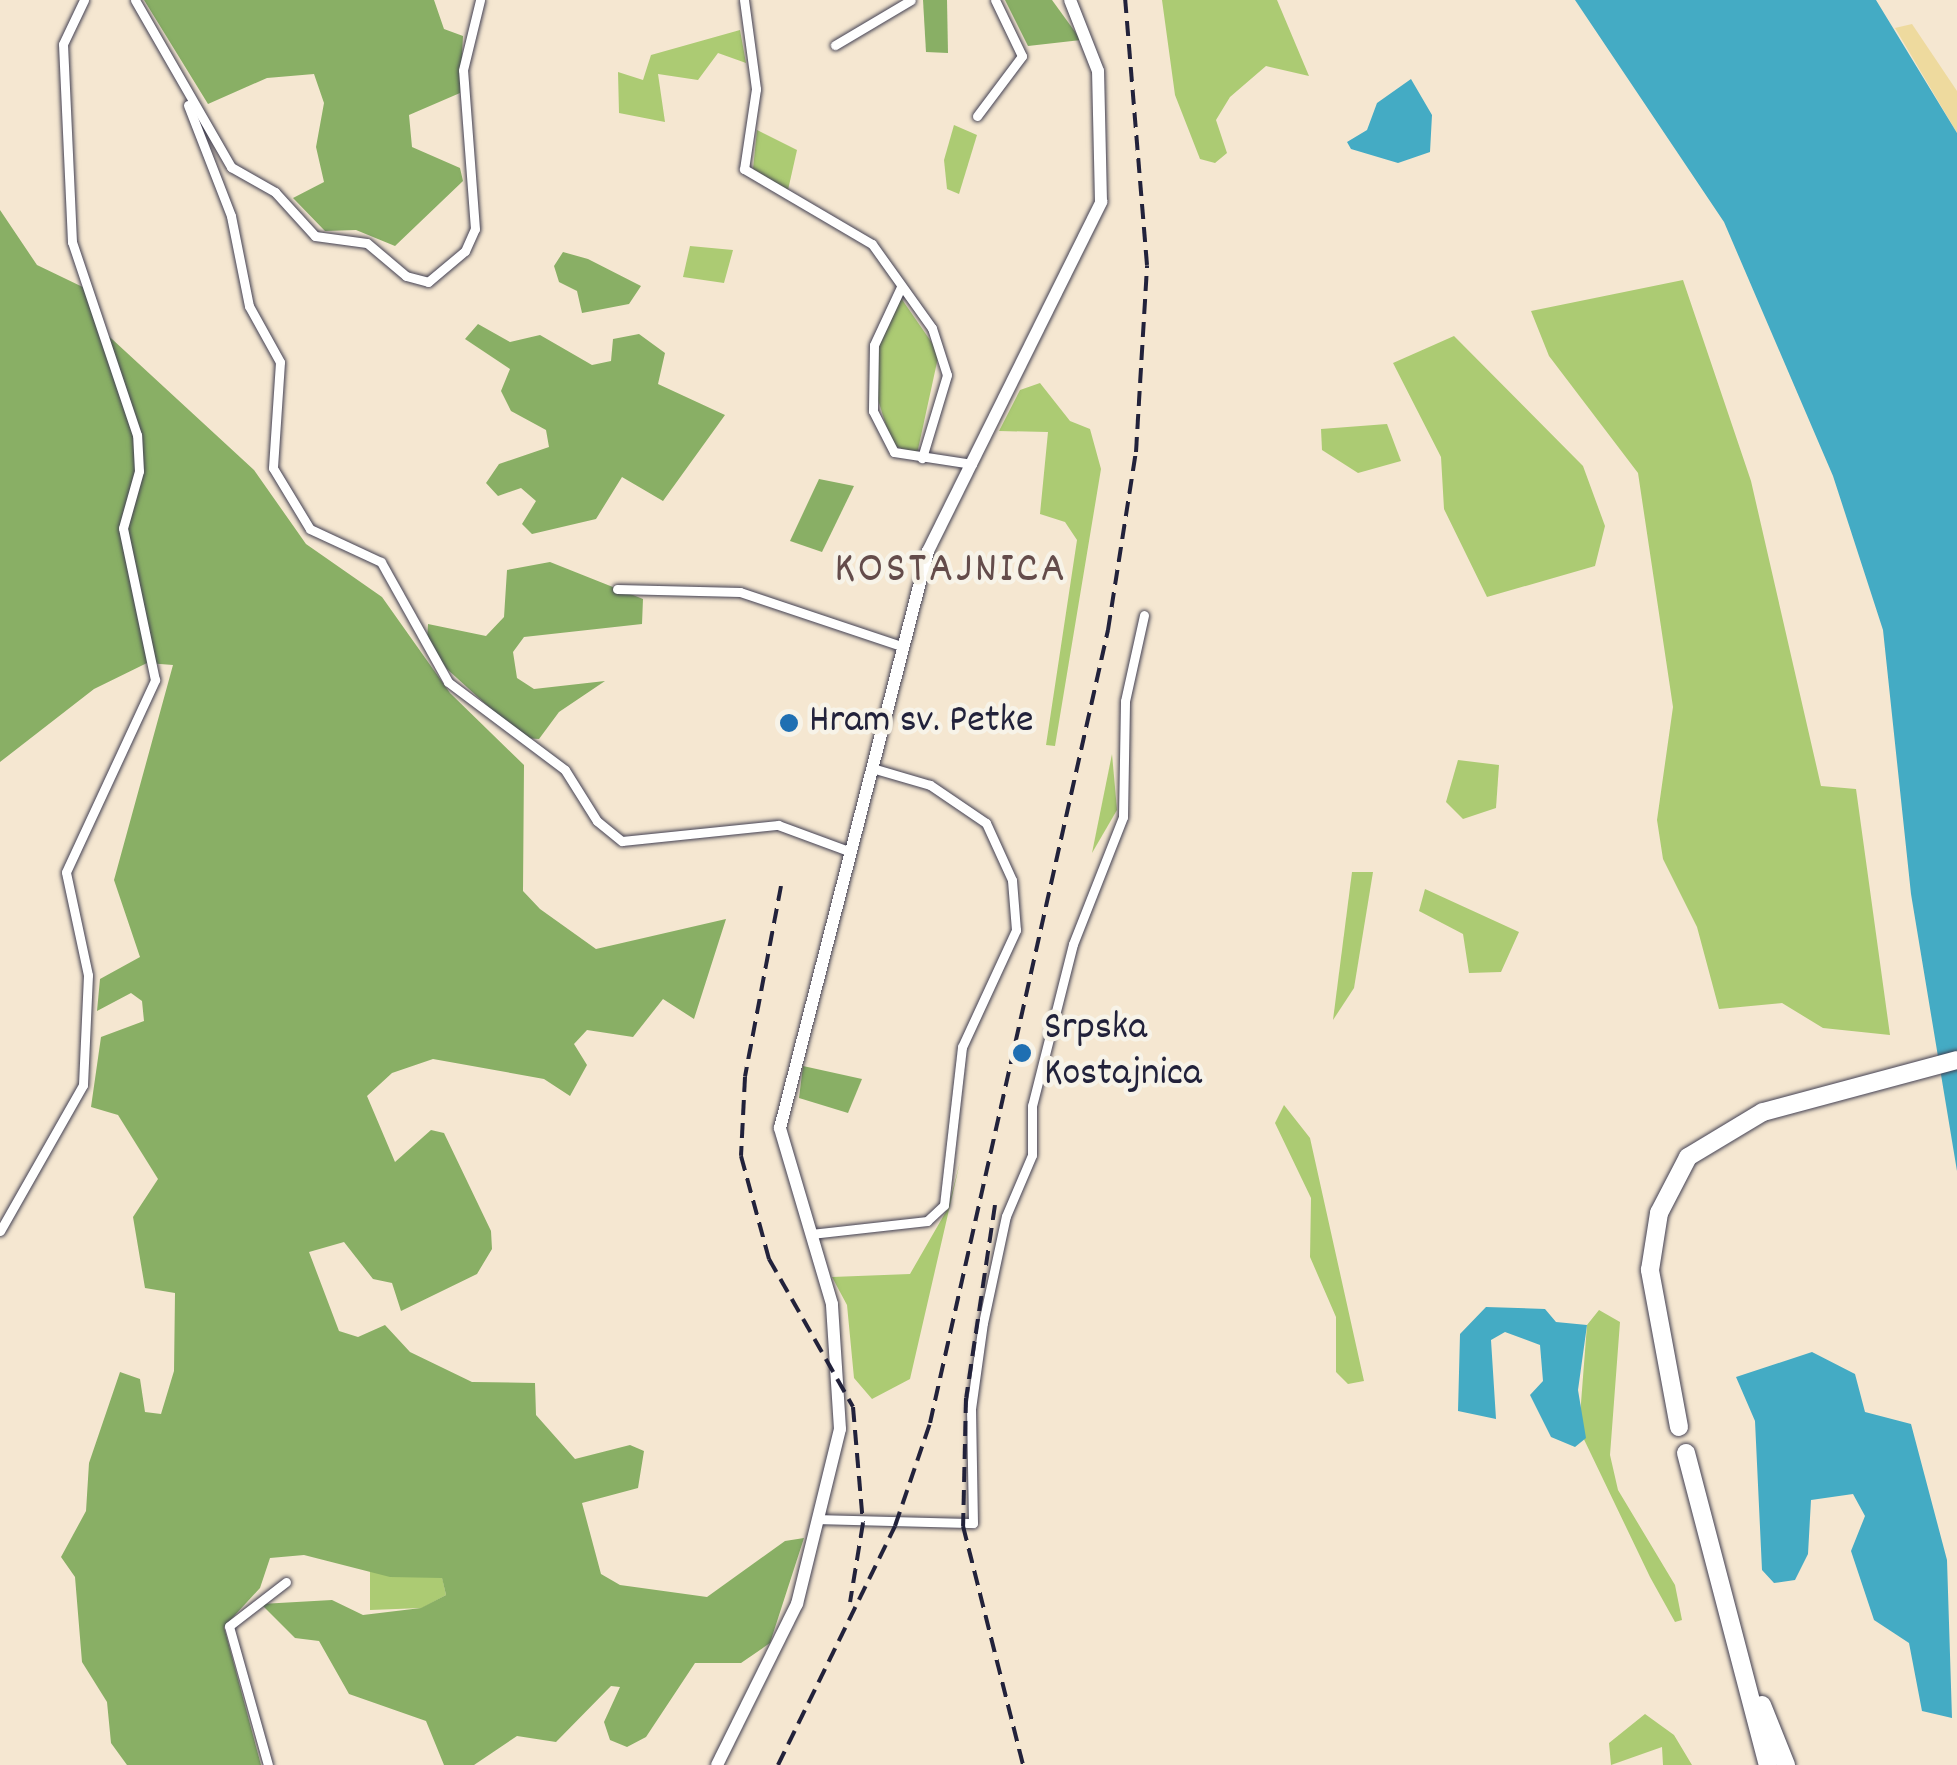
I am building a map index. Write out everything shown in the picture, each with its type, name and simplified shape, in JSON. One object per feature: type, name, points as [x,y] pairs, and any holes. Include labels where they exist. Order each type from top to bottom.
[{"type":"highway","points":[[1679,1427],[1650,1270],[1668,1189],[1711,1137],[1828,1093],[1957,1060]]},
{"type":"highway","points":[[1686,1453],[1766,1761]]},
{"type":"highway","points":[[1731,1622],[1786,1765]]},
{"type":"main road","points":[[717,1765],[797,1604],[819,1519],[833,1484],[842,1380],[811,1234],[779,1136],[928,551],[1101,202],[1098,72],[1070,0]]},
{"type":"street","points":[[0,1230],[84,1085],[88,975],[66,872],[155,680],[122,528],[139,471],[137,435],[72,242],[63,44],[84,0]]},
{"type":"street","points":[[135,0],[188,105],[231,216],[249,306],[280,362],[268,453],[310,528],[380,562],[448,682],[565,770],[597,821],[622,841],[640,846],[778,825],[851,852]]},
{"type":"street","points":[[188,105],[231,168],[276,192],[315,236],[367,243],[406,276],[428,282],[466,251],[476,229],[463,70],[480,0]]},
{"type":"street","points":[[744,0],[756,90],[744,169],[872,244],[901,287],[946,362],[922,458]]},
{"type":"street","points":[[835,45],[911,0]]},
{"type":"street","points":[[977,116],[1022,56],[995,0]]},
{"type":"street","points":[[901,287],[886,304],[870,390],[888,448],[922,458],[972,464]]},
{"type":"street","points":[[617,588],[740,592],[902,646]]},
{"type":"street","points":[[819,1519],[926,1528],[974,1520],[971,1410],[990,1284],[1032,1156],[1032,1106],[1073,944],[1123,817],[1126,701],[1144,615]]},
{"type":"street","points":[[811,1234],[927,1220],[944,1205],[962,1047],[1016,930],[1012,880],[986,823],[930,785],[872,768]]},
{"type":"street","points":[[268,1765],[229,1626],[286,1582]]},
{"type":"green space","points":[[144,0],[434,0],[444,29],[463,36],[460,93],[409,115],[412,147],[460,168],[463,181],[395,246],[356,230],[325,231],[293,198],[324,182],[316,147],[324,103],[314,74],[267,78],[208,104]]},
{"type":"green space","points":[[923,0],[947,0],[948,53],[926,52]]},
{"type":"green space","points":[[1005,0],[1052,0],[1081,40],[1028,46]]},
{"type":"green space","points":[[1162,0],[1277,0],[1309,76],[1266,66],[1230,97],[1216,120],[1227,153],[1215,163],[1200,159],[1175,95]]},
{"type":"green space","points":[[740,30],[746,63],[718,53],[698,80],[658,74],[665,122],[619,113],[618,72],[643,80],[651,55]]},
{"type":"green space","points":[[954,125],[977,135],[959,194],[947,189],[944,160]]},
{"type":"green space","points":[[757,130],[797,150],[788,190],[753,169]]},
{"type":"green space","points":[[0,210],[37,265],[91,291],[100,328],[254,470],[306,544],[382,597],[450,693],[524,765],[523,891],[540,909],[596,949],[726,919],[694,1019],[663,999],[633,1037],[587,1030],[574,1044],[587,1065],[570,1096],[544,1079],[433,1059],[392,1073],[367,1096],[395,1162],[431,1130],[444,1133],[491,1231],[492,1249],[477,1274],[401,1311],[392,1283],[373,1279],[344,1242],[309,1252],[339,1331],[358,1337],[385,1325],[410,1352],[472,1382],[535,1383],[536,1415],[575,1459],[630,1445],[644,1451],[638,1488],[582,1503],[601,1574],[620,1585],[707,1597],[785,1541],[804,1538],[770,1643],[741,1663],[695,1663],[646,1737],[627,1747],[610,1740],[604,1722],[620,1687],[611,1686],[556,1742],[517,1736],[474,1765],[444,1765],[426,1721],[349,1694],[319,1641],[295,1638],[261,1604],[332,1600],[363,1615],[421,1608],[446,1595],[442,1578],[390,1577],[304,1555],[270,1558],[260,1588],[224,1627],[261,1765],[127,1765],[111,1743],[107,1702],[82,1662],[75,1577],[61,1557],[86,1511],[89,1463],[120,1372],[140,1379],[145,1412],[161,1414],[174,1371],[175,1293],[145,1288],[133,1217],[158,1179],[118,1115],[91,1107],[101,1037],[144,1021],[142,1001],[131,993],[97,1011],[100,979],[140,957],[114,880],[173,665],[147,663],[94,689],[0,762]]},
{"type":"green space","points":[[690,246],[733,250],[724,283],[683,277]]},
{"type":"green space","points":[[563,252],[588,259],[641,286],[629,304],[582,313],[577,291],[559,282],[554,266]]},
{"type":"green space","points":[[1683,280],[1751,481],[1821,786],[1856,789],[1890,1035],[1823,1028],[1782,1003],[1719,1009],[1697,927],[1663,859],[1657,820],[1673,707],[1638,473],[1549,356],[1531,311]]},
{"type":"green space","points":[[901,298],[939,353],[917,454],[892,445],[876,393],[880,340]]},
{"type":"green space","points":[[478,324],[510,342],[540,335],[592,365],[611,361],[613,339],[639,334],[665,353],[658,384],[725,415],[663,501],[622,477],[596,519],[532,534],[522,524],[536,501],[521,488],[498,496],[486,483],[499,464],[549,447],[546,430],[511,411],[501,391],[510,369],[465,339]]},
{"type":"green space","points":[[1454,336],[1583,466],[1605,526],[1595,566],[1487,597],[1444,509],[1441,457],[1393,363]]},
{"type":"green space","points":[[1040,383],[1070,421],[1090,429],[1101,469],[1055,746],[1046,745],[1077,540],[1065,522],[1040,514],[1048,432],[999,431],[1020,390]]},
{"type":"green space","points":[[1387,424],[1401,461],[1358,473],[1322,450],[1321,429]]},
{"type":"green space","points":[[819,479],[854,486],[822,552],[790,541]]},
{"type":"green space","points":[[550,562],[643,599],[642,624],[524,637],[513,652],[517,678],[534,689],[605,681],[559,712],[539,739],[523,738],[447,669],[427,641],[428,624],[486,636],[504,617],[507,570]]},
{"type":"green space","points":[[1112,754],[1117,810],[1092,853]]},
{"type":"green space","points":[[1458,760],[1499,765],[1496,808],[1463,819],[1446,802]]},
{"type":"green space","points":[[1352,872],[1373,872],[1354,988],[1333,1020]]},
{"type":"green space","points":[[1425,889],[1519,932],[1501,972],[1469,973],[1463,934],[1419,911]]},
{"type":"green space","points":[[803,1066],[862,1079],[848,1113],[799,1098]]},
{"type":"green space","points":[[1284,1105],[1310,1138],[1364,1381],[1348,1384],[1336,1372],[1336,1317],[1310,1257],[1311,1198],[1275,1123]]},
{"type":"green space","points":[[960,1162],[910,1379],[872,1399],[854,1378],[847,1305],[832,1277],[910,1274],[948,1208]]},
{"type":"green space","points":[[1599,1310],[1620,1322],[1610,1455],[1618,1490],[1675,1585],[1682,1620],[1675,1622],[1579,1429],[1587,1325]]},
{"type":"green space","points":[[370,1569],[442,1577],[446,1595],[422,1608],[370,1610]]},
{"type":"green space","points":[[1645,1714],[1674,1735],[1692,1765],[1663,1765],[1662,1747],[1611,1765],[1609,1743]]},
{"type":"sand","points":[[1912,24],[1957,91],[1957,133],[1895,28]]},
{"type":"water","points":[[1575,0],[1876,0],[1957,133],[1957,1171],[1911,894],[1883,630],[1833,476],[1724,222]]},
{"type":"water","points":[[1411,79],[1432,115],[1430,152],[1398,163],[1351,149],[1347,142],[1367,130],[1377,103]]},
{"type":"water","points":[[1486,1307],[1545,1309],[1556,1322],[1587,1325],[1578,1390],[1586,1438],[1575,1447],[1551,1437],[1530,1395],[1543,1381],[1540,1345],[1505,1332],[1491,1340],[1496,1419],[1458,1411],[1460,1334]]},
{"type":"water","points":[[1812,1352],[1855,1374],[1865,1412],[1911,1424],[1947,1560],[1952,1718],[1922,1711],[1909,1643],[1874,1620],[1851,1551],[1865,1516],[1853,1494],[1811,1500],[1808,1554],[1795,1580],[1774,1583],[1762,1570],[1755,1421],[1736,1377]]},
{"type":"railway","points":[[778,1765],[895,1526],[930,1423],[1108,630],[1136,452],[1147,265],[1125,0]]},
{"type":"railway","points":[[781,886],[745,1077],[741,1156],[769,1259],[853,1407],[863,1523],[850,1602]]},
{"type":"railway","points":[[995,1205],[966,1398],[963,1526],[1023,1765]]},
{"type":"place","name":"Hram sv. Petke","points":[[789,723]]},
{"type":"place","name":"Srpska Kostajnica","points":[[1022,1053]]},
{"type":"district","name":"KOSTAJNICA","points":[[951,572]]}]
